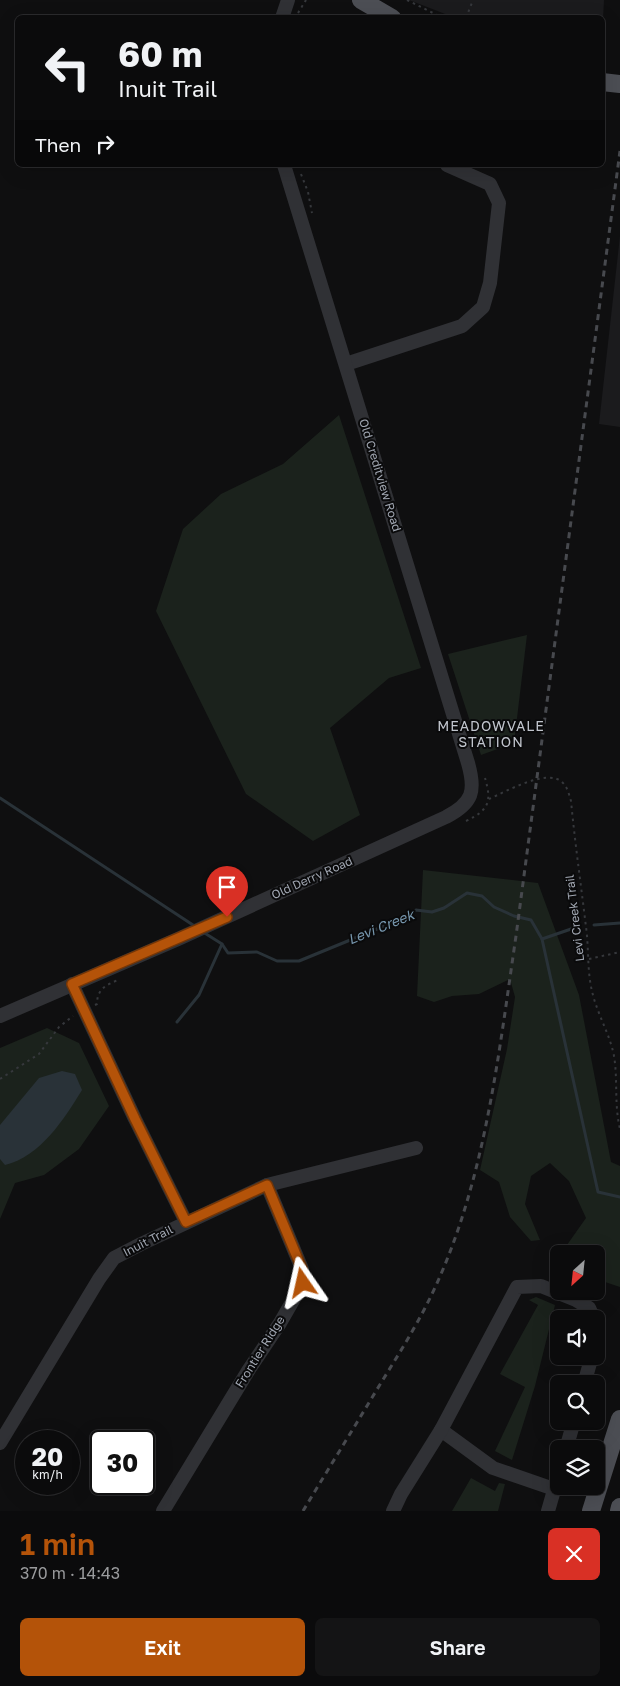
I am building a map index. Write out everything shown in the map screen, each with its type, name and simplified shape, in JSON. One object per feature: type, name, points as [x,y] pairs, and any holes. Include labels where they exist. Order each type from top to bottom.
[{"type":"main road","points":[[361,0],[387,15]]},
{"type":"main road","points":[[605,82],[620,84]]},
{"type":"main road","points":[[590,1511],[620,1419]]},
{"type":"main road","points":[[619,1511],[620,1507]]},
{"type":"street","points":[[283,15],[288,0]]},
{"type":"street","name":"Old Creditview Road","points":[[285,167],[466,753],[472,774],[473,786]]},
{"type":"street","points":[[346,364],[462,326],[483,307],[490,283],[499,202],[490,184],[452,167]]},
{"type":"street","name":"Old Derry Road","points":[[0,1016],[178,939],[458,811],[466,804],[472,794],[473,786]]},
{"type":"street","points":[[72,984],[135,1119],[186,1222]]},
{"type":"street","name":"Inuit Trail","points":[[0,1443],[114,1258],[267,1185],[416,1148]]},
{"type":"street","name":"Frontier Ridge","points":[[163,1511],[303,1283],[302,1269],[267,1185]]},
{"type":"street","points":[[393,1511],[401,1494],[441,1430],[517,1287],[541,1286],[576,1300],[590,1310]]},
{"type":"street","points":[[441,1430],[493,1468],[550,1488]]},
{"type":"street","points":[[548,1511],[552,1495]]},
{"type":"path","points":[[297,15],[306,0]]},
{"type":"path","points":[[407,0],[437,15]]},
{"type":"path","points":[[467,15],[473,0]]},
{"type":"path","name":"Levi Creek Trail","points":[[489,799],[530,781],[548,777],[556,778],[563,782],[568,790],[592,992],[612,1045],[615,1063],[615,1098],[620,1129]]},
{"type":"path","points":[[589,958],[620,952]]},
{"type":"path","points":[[97,1004],[102,989],[123,977]]},
{"type":"path","points":[[0,1080],[39,1054],[59,1027],[75,1015]]},
{"type":"shaded area","points":[[409,0],[604,0],[603,15],[448,15]]},
{"type":"shaded area","points":[[620,236],[620,427],[599,424]]},
{"type":"shaded area","points":[[339,415],[421,668],[389,678],[330,728],[360,815],[313,841],[246,794],[156,611],[183,529],[221,494],[283,464]]},
{"type":"shaded area","points":[[527,635],[514,743],[481,755],[448,654]]},
{"type":"shaded area","points":[[423,870],[538,883],[579,995],[611,1162],[620,1166],[620,1287],[605,1282],[605,1245],[567,1245],[586,1218],[569,1181],[550,1163],[531,1176],[525,1204],[540,1240],[531,1241],[510,1217],[499,1182],[480,1170],[507,1049],[515,997],[510,979],[479,994],[452,996],[434,1002],[417,996]]},
{"type":"shaded area","points":[[47,1028],[79,1043],[109,1106],[79,1149],[44,1175],[15,1183],[0,1219],[0,1048]]},
{"type":"shaded area","points":[[62,1071],[75,1074],[82,1090],[59,1124],[40,1145],[30,1154],[5,1165],[0,1159],[0,1125],[39,1078]]},
{"type":"shaded area","points":[[536,1297],[555,1305],[554,1310],[550,1310],[550,1325],[535,1386],[512,1460],[495,1451],[525,1387],[500,1374],[538,1305],[529,1300]]},
{"type":"shaded area","points":[[471,1478],[495,1491],[499,1483],[505,1484],[498,1511],[452,1511]]},
{"type":"waterway","name":"Levi Creek","points":[[0,798],[196,927]]},
{"type":"waterway","name":"Levi Creek","points":[[203,932],[222,944],[228,953],[257,952],[277,961],[299,961],[399,920],[416,910],[432,912],[444,908],[467,893],[482,896],[494,907],[514,916],[531,920],[542,939],[598,1192],[620,1197]]},
{"type":"waterway","points":[[594,925],[620,923]]},
{"type":"waterway","points":[[542,939],[574,928]]},
{"type":"waterway","points":[[177,1022],[199,995],[222,944]]},
{"type":"railway","points":[[303,1511],[405,1344],[431,1296],[465,1210],[477,1165],[503,1028],[516,936],[620,151]]},
{"type":"district","name":"MEADOWVALE STATION","points":[[491,734]]},
{"type":"route","points":[[227,917],[72,984],[135,1119],[186,1222],[267,1185],[302,1269],[303,1283]]}]
